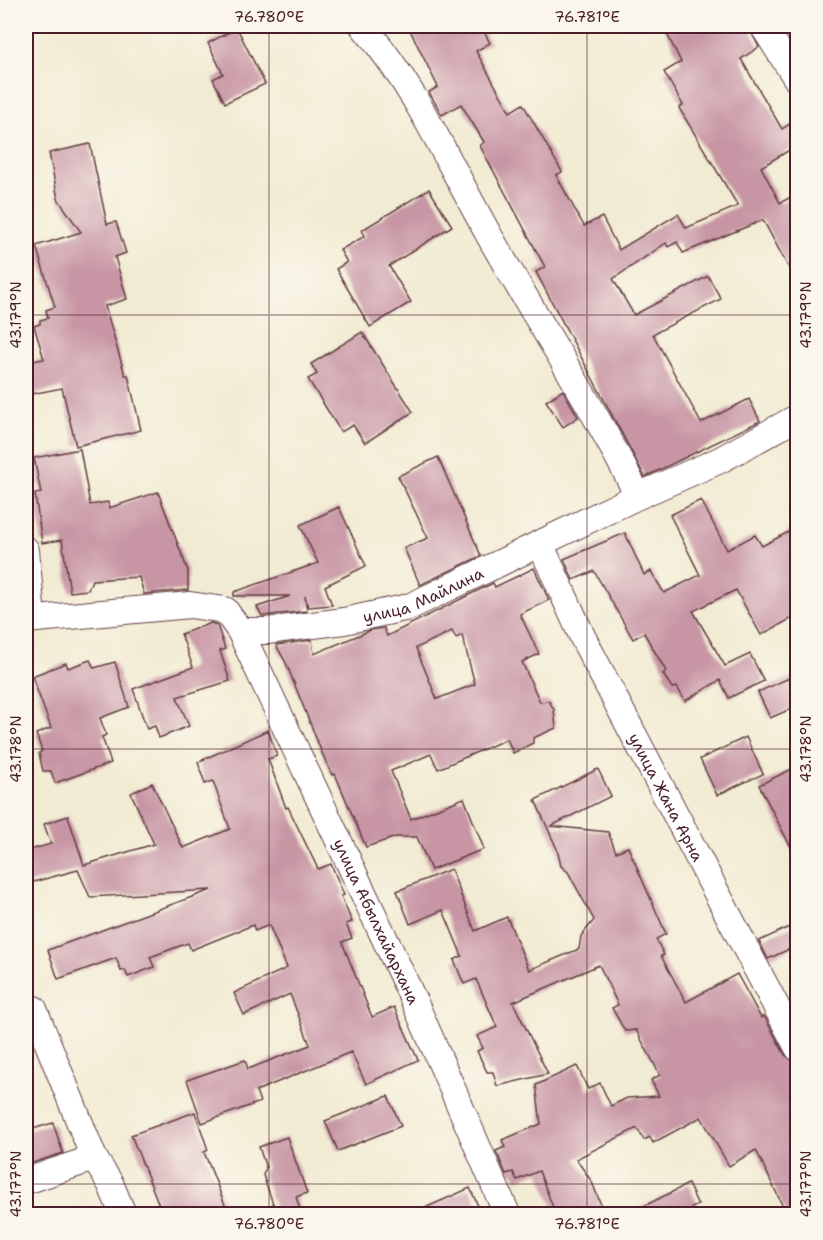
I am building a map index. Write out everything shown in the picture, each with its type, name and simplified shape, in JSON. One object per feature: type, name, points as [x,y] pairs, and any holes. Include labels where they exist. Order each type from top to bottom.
[{"type":"street","points":[[363,26],[387,54],[452,164],[498,251],[604,428],[638,496]]},
{"type":"street","points":[[763,26],[798,81]]},
{"type":"street","name":"улица Майлина","points":[[240,631],[267,631],[344,621],[409,607],[638,496],[720,460],[798,417]]},
{"type":"street","name":"улица Жана Арна","points":[[540,543],[583,638],[766,992],[798,1048]]},
{"type":"street","points":[[26,550],[29,619],[190,605],[225,610],[240,631]]},
{"type":"street","name":"улица Абылхайархана","points":[[240,631],[416,1003],[507,1215]]},
{"type":"street","points":[[34,1009],[94,1158],[110,1183],[123,1215]]},
{"type":"street","points":[[26,1181],[94,1158]]},
{"type":"building","points":[[408,26],[481,26],[490,43],[476,51],[510,112],[523,104],[562,172],[556,175],[584,226],[602,217],[619,250],[678,214],[686,228],[738,206],[679,108],[683,105],[664,72],[681,62],[663,26],[748,26],[759,47],[741,59],[782,129],[798,119],[798,145],[761,167],[780,203],[798,193],[798,285],[763,220],[683,253],[677,242],[668,247],[666,243],[613,279],[634,315],[708,276],[721,299],[653,334],[701,423],[749,399],[760,421],[645,477],[536,272],[545,267],[480,146],[484,142],[461,104],[442,115],[429,92],[438,87]]},
{"type":"building","points":[[237,28],[265,84],[225,103],[213,79],[223,74],[208,43]]},
{"type":"building","points":[[90,144],[107,224],[116,222],[126,253],[115,257],[127,299],[105,306],[125,375],[128,375],[141,430],[76,446],[62,388],[26,395],[26,362],[44,359],[34,326],[40,324],[40,320],[48,318],[46,310],[55,307],[36,246],[81,232],[58,199],[49,153]]},
{"type":"building","points":[[429,189],[452,226],[389,266],[411,302],[370,327],[336,269],[347,262],[340,250],[365,236],[362,230]]},
{"type":"building","points":[[362,332],[413,412],[365,443],[353,425],[341,432],[308,379],[317,374],[311,364]]},
{"type":"building","points":[[563,390],[578,417],[563,427],[546,401]]},
{"type":"building","points":[[80,449],[90,505],[108,502],[109,508],[158,492],[188,571],[188,590],[144,594],[139,577],[92,580],[88,590],[70,592],[62,540],[42,543],[35,494],[41,493],[34,458]]},
{"type":"building","points":[[438,457],[481,556],[420,585],[404,548],[428,538],[398,476]]},
{"type":"building","points":[[701,500],[727,550],[755,535],[762,546],[798,527],[798,615],[761,635],[736,590],[693,611],[725,666],[750,654],[764,681],[729,698],[720,680],[685,701],[677,687],[672,688],[663,674],[666,671],[644,633],[633,639],[594,571],[573,580],[564,559],[625,533],[644,575],[651,571],[664,593],[700,575],[670,515]]},
{"type":"building","points":[[339,507],[366,566],[325,586],[332,605],[308,607],[305,596],[307,611],[262,616],[257,607],[290,596],[234,596],[234,592],[318,563],[300,525]]},
{"type":"building","points":[[534,568],[549,600],[520,614],[539,654],[522,662],[540,702],[549,701],[554,710],[556,728],[533,738],[533,743],[513,753],[507,739],[438,769],[431,754],[391,771],[411,819],[464,798],[484,849],[431,870],[417,837],[396,837],[366,847],[335,774],[332,775],[322,753],[286,663],[276,645],[312,640],[314,654],[371,630],[384,628],[387,636],[493,583],[495,587]],"holes":[[[452,631],[456,638],[462,635],[475,684],[437,699],[416,648]]]},
{"type":"building","points":[[211,623],[217,625],[225,649],[220,651],[230,681],[177,697],[189,726],[159,738],[155,726],[147,729],[133,689],[193,667],[181,634]]},
{"type":"building","points":[[90,660],[94,668],[115,662],[129,707],[100,718],[106,735],[102,737],[111,763],[55,783],[51,771],[43,771],[39,753],[42,751],[36,734],[51,728],[32,676],[66,663],[68,668]]},
{"type":"building","points":[[798,674],[798,706],[770,718],[758,692]]},
{"type":"building","points":[[268,730],[277,756],[268,759],[286,808],[288,807],[318,869],[331,864],[344,895],[341,896],[352,922],[346,924],[352,938],[342,942],[372,1017],[394,1007],[418,1060],[366,1084],[351,1052],[256,1091],[260,1102],[202,1123],[187,1080],[245,1060],[248,1069],[310,1045],[290,994],[244,1015],[234,993],[287,968],[269,925],[255,931],[253,925],[191,950],[188,943],[150,957],[154,967],[128,977],[125,970],[121,971],[116,958],[58,979],[48,950],[211,890],[90,897],[78,870],[26,884],[26,851],[51,844],[44,824],[68,816],[84,865],[154,844],[131,793],[152,783],[183,848],[230,829],[213,781],[205,784],[198,762]]},
{"type":"building","points":[[746,737],[763,774],[717,795],[700,759]]},
{"type":"building","points":[[798,766],[798,861],[759,785]]},
{"type":"building","points":[[598,769],[611,796],[551,826],[608,832],[616,852],[628,847],[666,934],[656,939],[664,955],[661,956],[686,1002],[737,974],[761,1018],[764,1016],[785,1055],[798,1063],[798,1215],[787,1215],[756,1150],[729,1166],[701,1117],[653,1143],[650,1137],[644,1140],[637,1128],[576,1159],[592,1182],[605,1215],[556,1215],[539,1171],[517,1180],[513,1172],[506,1174],[496,1151],[505,1147],[502,1140],[541,1124],[536,1085],[577,1066],[588,1089],[600,1083],[611,1106],[627,1098],[659,1096],[651,1080],[660,1075],[636,1030],[625,1031],[612,1008],[618,1005],[599,965],[513,1002],[548,1074],[497,1086],[493,1072],[487,1072],[477,1051],[483,1048],[477,1036],[497,1027],[476,979],[464,984],[454,960],[462,956],[443,910],[410,924],[397,891],[451,869],[475,931],[507,917],[529,970],[579,949],[581,936],[594,920],[568,872],[561,866],[557,849],[535,800]]},
{"type":"building","points":[[798,923],[798,945],[768,959],[759,941]]},
{"type":"building","points":[[388,1096],[401,1126],[338,1151],[325,1121]]},
{"type":"building","points":[[195,1112],[208,1150],[204,1152],[229,1215],[163,1215],[131,1135]]},
{"type":"building","points":[[53,1123],[63,1153],[26,1165],[26,1131]]},
{"type":"building","points":[[287,1137],[307,1193],[296,1197],[302,1215],[277,1215],[263,1175],[266,1168],[259,1147]]},
{"type":"building","points":[[688,1184],[698,1205],[677,1215],[626,1215]]},
{"type":"building","points":[[470,1188],[482,1215],[409,1215]]}]
